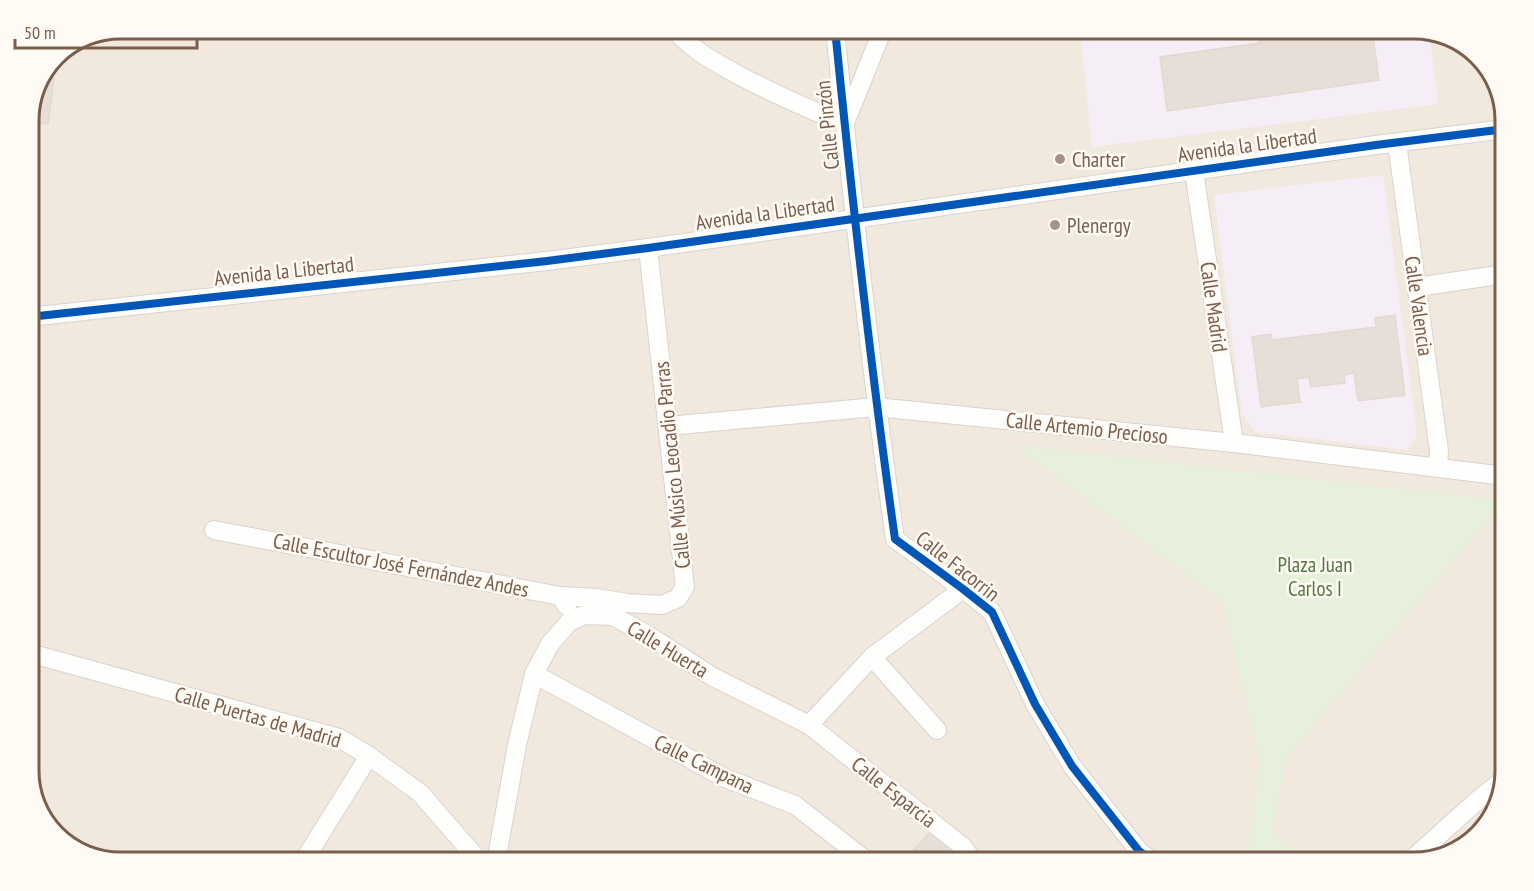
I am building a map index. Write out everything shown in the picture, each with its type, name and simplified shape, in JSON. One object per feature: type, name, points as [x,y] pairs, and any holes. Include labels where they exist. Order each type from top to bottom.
[{"type":"street","points":[[686,39],[706,57],[759,86],[811,111],[845,123],[879,39]]},
{"type":"street","name":"Calle Pinzón","points":[[836,39],[855,218]]},
{"type":"street","name":"Avenida la Libertad","points":[[39,316],[648,248],[1495,130]]},
{"type":"street","name":"Calle Valencia","points":[[1397,143],[1439,451],[1438,468]]},
{"type":"street","name":"Calle Madrid","points":[[1194,171],[1234,443]]},
{"type":"street","name":"Calle Facorrin","points":[[855,218],[876,407],[895,539],[992,612],[1035,704],[1072,766],[1140,852]]},
{"type":"street","name":"Calle Músico Leocadio Parras","points":[[560,596],[662,605],[678,598],[685,587],[648,248]]},
{"type":"street","points":[[1417,287],[1495,275]]},
{"type":"street","name":"Calle Artemio Precioso","points":[[668,426],[876,407],[1234,443],[1495,475]]},
{"type":"street","name":"Calle Escultor José Fernández Andes","points":[[214,530],[560,596]]},
{"type":"street","points":[[809,725],[872,657],[963,589]]},
{"type":"street","points":[[498,852],[517,745],[534,674],[550,644],[569,622],[576,619],[560,596]]},
{"type":"street","name":"Calle Huerta","points":[[576,619],[584,615],[613,616],[648,635],[713,677],[809,725]]},
{"type":"street","name":"Calle Puertas de Madrid","points":[[39,657],[339,738],[369,756],[420,793],[471,852]]},
{"type":"street","points":[[872,657],[937,730]]},
{"type":"street","name":"Calle Campana","points":[[534,674],[725,778],[795,805],[854,852]]},
{"type":"street","name":"Calle Esparcia","points":[[809,725],[962,846],[966,852]]},
{"type":"street","points":[[309,852],[369,756]]},
{"type":"street","points":[[1420,851],[1493,788]]},
{"type":"shaded area","points":[[120,39],[1414,39],[1445,45],[1467,59],[1481,75],[1491,94],[1495,115],[1495,771],[1489,802],[1471,828],[1454,841],[1435,849],[1414,852],[120,852],[89,846],[71,835],[53,816],[43,797],[39,776],[39,115],[45,89],[63,63],[89,45]]},
{"type":"shaded area","points":[[1081,39],[1414,39],[1430,41],[1438,104],[1092,147]]},
{"type":"shaded area","points":[[1383,175],[1417,435],[1407,450],[1256,432],[1242,414],[1214,195]]},
{"type":"green space","name":"Plaza Juan Carlos I","points":[[1013,445],[1495,499],[1495,511],[1285,759],[1272,830],[1293,852],[1254,852],[1249,848],[1260,761],[1222,601]]},
{"type":"building","points":[[1258,39],[1373,39],[1379,80],[1167,111],[1160,57],[1259,43]]},
{"type":"building","points":[[55,73],[48,124],[39,123],[39,115],[45,89]]},
{"type":"building","points":[[1395,315],[1405,395],[1358,401],[1354,373],[1344,375],[1345,383],[1311,387],[1309,377],[1297,379],[1300,402],[1261,407],[1252,337],[1271,334],[1272,340],[1376,327],[1375,318]]},
{"type":"building","points":[[933,829],[959,852],[912,852]]},
{"type":"cycle path","points":[[836,39],[862,284],[895,539],[992,612],[1035,704],[1072,766],[1140,852]]},
{"type":"cycle path","points":[[39,316],[547,261],[1495,130]]},
{"type":"place","name":"Charter","points":[[1060,159]]},
{"type":"place","name":"Plenergy","points":[[1055,225]]}]
